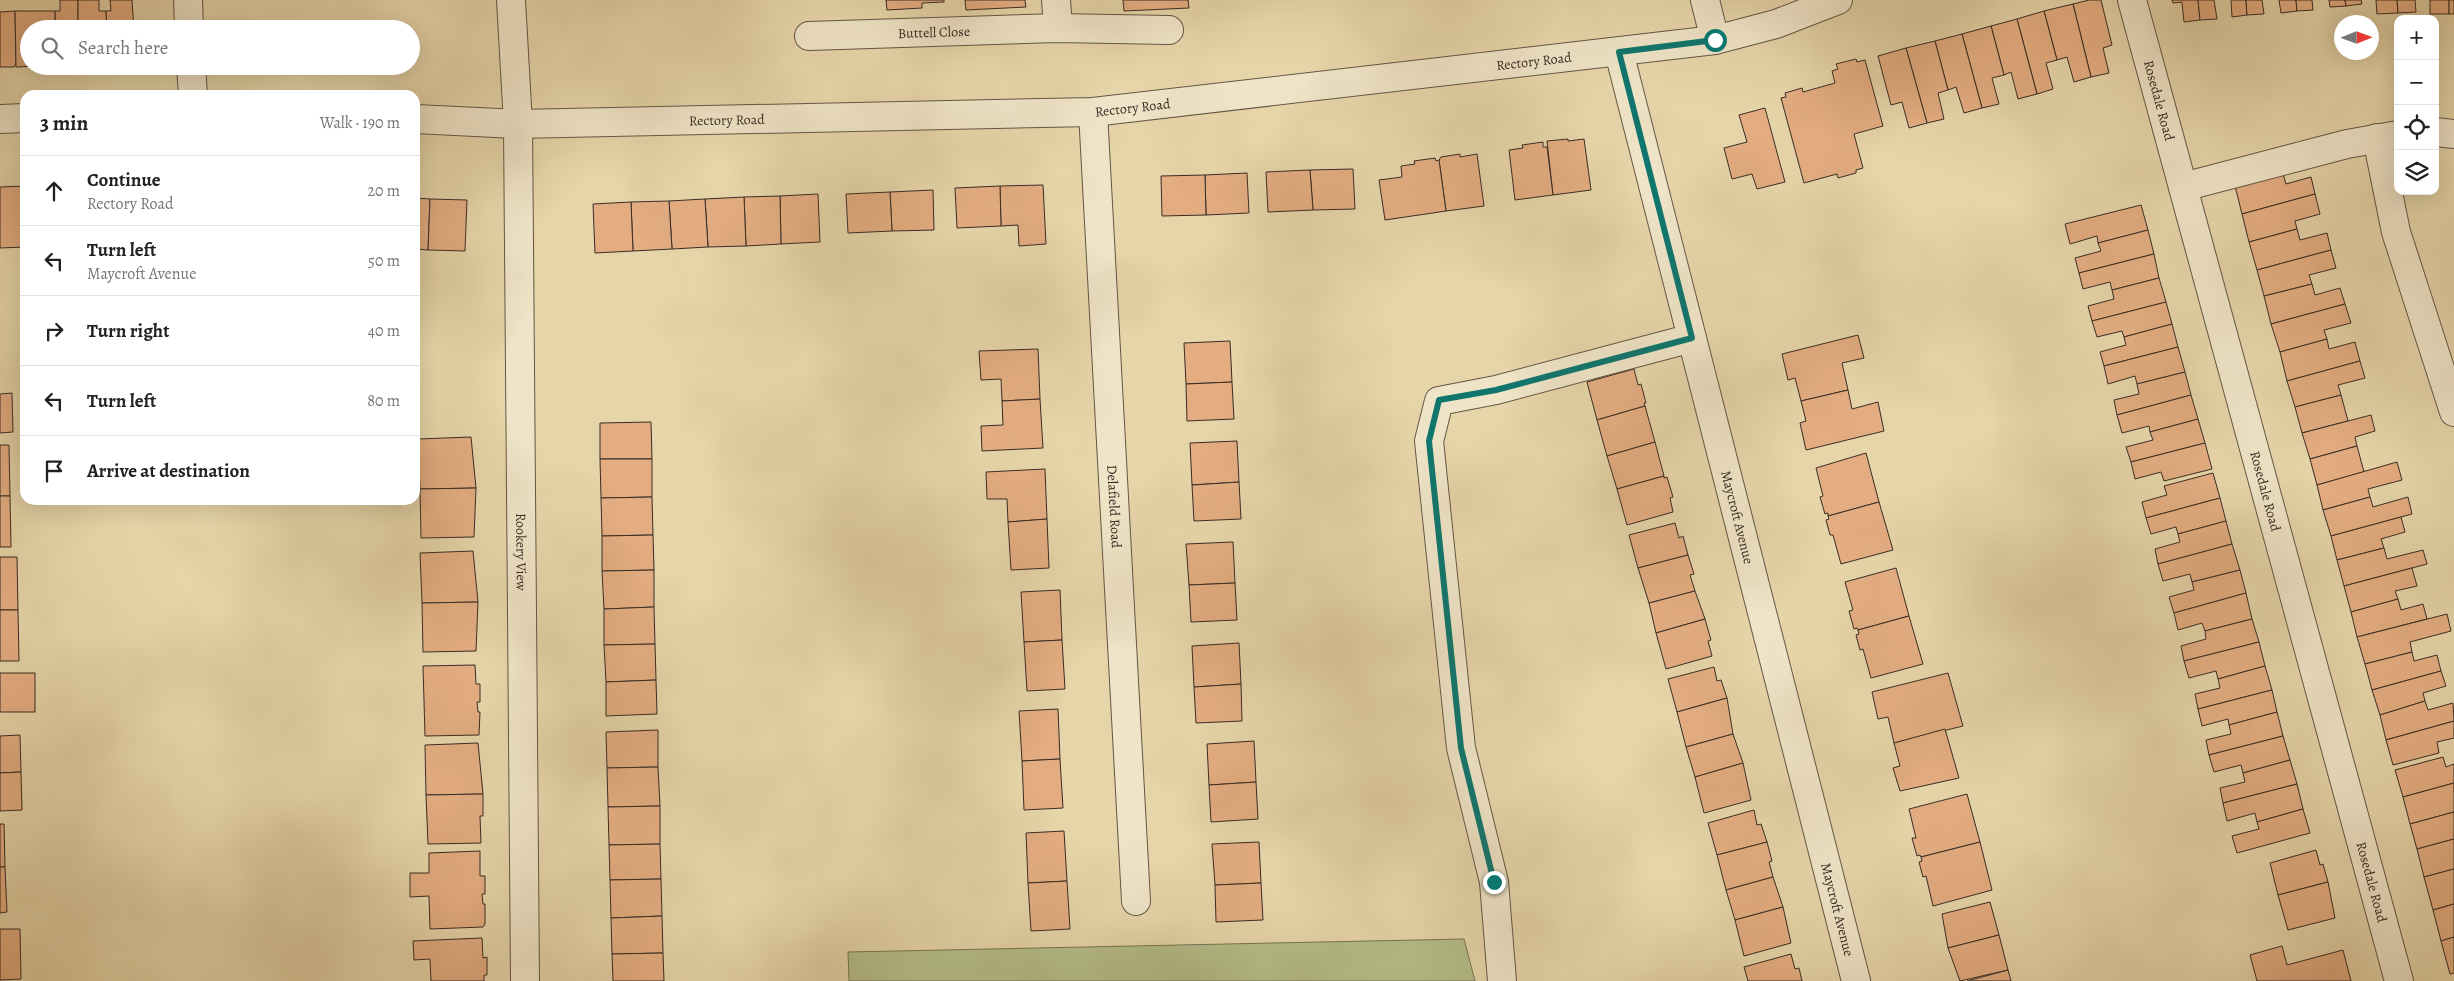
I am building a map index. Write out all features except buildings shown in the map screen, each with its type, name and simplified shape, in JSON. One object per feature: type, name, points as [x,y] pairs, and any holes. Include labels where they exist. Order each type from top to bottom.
[{"type":"street","points":[[188,0],[189,20]]},
{"type":"street","name":"Rookery View","points":[[511,0],[518,124],[524,981]]},
{"type":"street","points":[[1056,0],[1058,28]]},
{"type":"street","points":[[1705,0],[1715,40]]},
{"type":"street","name":"Rectory Road","points":[[420,119],[518,124],[1094,112],[1715,40],[1776,24],[1838,0]]},
{"type":"street","name":"Rosedale Road","points":[[2132,0],[2399,981]]},
{"type":"street","name":"Buttell Close","points":[[809,36],[1058,28],[1169,30]]},
{"type":"street","name":"Maycroft Avenue","points":[[1619,52],[1856,981]]},
{"type":"street","points":[[192,75],[193,90]]},
{"type":"street","name":"Delafield Road","points":[[1094,112],[1136,902]]},
{"type":"street","points":[[0,119],[20,118]]},
{"type":"street","points":[[2439,132],[2454,134]]},
{"type":"street","points":[[2183,187],[2282,160],[2387,137],[2396,232],[2454,412]]},
{"type":"street","points":[[1502,981],[1494,882],[1460,738],[1429,441],[1439,400],[1496,390],[1692,338]]},
{"type":"green space","points":[[1464,939],[1475,981],[849,981],[848,952]]},
{"type":"route","points":[[1494,882],[1461,748],[1429,441],[1439,400],[1496,390],[1692,338],[1619,52],[1715,40]]}]
